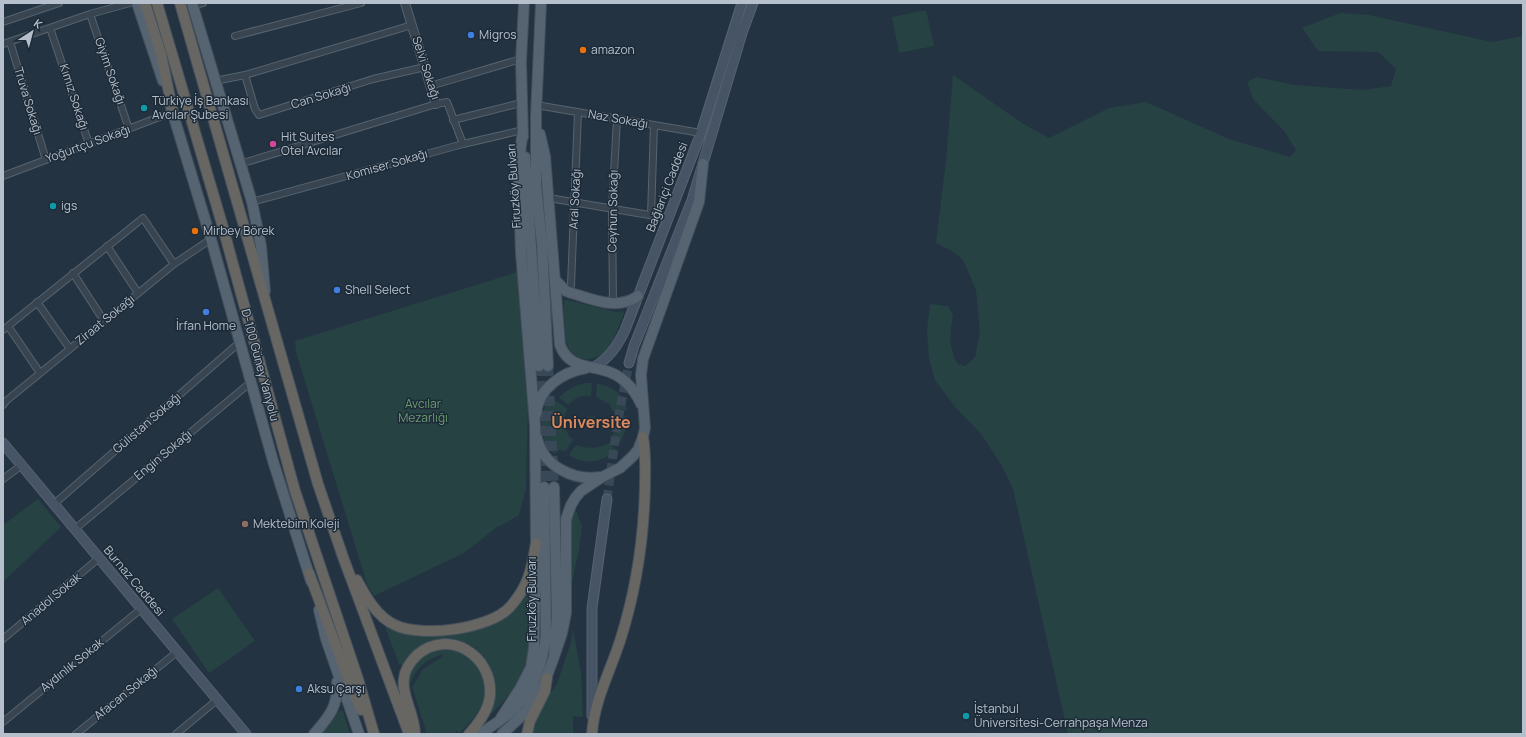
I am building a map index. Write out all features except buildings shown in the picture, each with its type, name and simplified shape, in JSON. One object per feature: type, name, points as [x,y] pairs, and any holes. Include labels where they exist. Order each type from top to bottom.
[{"type":"highway","points":[[146,3],[160,54],[173,112]]},
{"type":"highway","points":[[157,3],[222,224],[295,491],[358,679],[373,734]]},
{"type":"highway","points":[[180,3],[313,466],[343,558],[409,734]]},
{"type":"highway","points":[[592,730],[602,687],[619,642],[633,586],[644,522],[645,463],[643,436]]},
{"type":"highway","points":[[343,558],[372,605],[388,621],[395,626],[408,630],[435,630],[472,627],[483,624],[497,617],[509,608],[526,585],[536,543]]},
{"type":"highway","points":[[309,573],[352,689],[373,734]]},
{"type":"highway","points":[[415,734],[414,720],[404,690],[403,680],[405,672],[409,664],[421,652],[435,645],[446,644],[456,646],[473,654],[480,661],[488,677],[490,686],[488,704],[480,720],[469,734]]},
{"type":"highway","points":[[527,734],[530,721],[545,691],[546,678]]},
{"type":"main road","name":"D-100 Güney Yanyolu","points":[[137,3],[173,112],[211,239],[273,461],[309,573],[326,639],[359,734]]},
{"type":"main road","name":"Firuzköy Bulvarı","points":[[524,3],[521,59],[521,103],[544,366],[542,244],[536,186],[536,110],[540,3]]},
{"type":"main road","name":"Bağlariçi Caddesi","points":[[590,368],[607,358],[615,349],[625,330],[701,133],[742,3]]},
{"type":"main road","name":"Bağlariçi Caddesi","points":[[629,363],[634,346],[692,200],[743,30],[753,3]]},
{"type":"main road","points":[[196,4],[215,81],[252,202],[261,246],[265,295]]},
{"type":"main road","points":[[536,110],[545,156],[560,345],[566,356],[578,364],[604,370],[617,375],[628,383],[636,393],[643,409]]},
{"type":"main road","points":[[523,130],[519,160],[521,253],[537,440],[544,454],[555,466],[572,475],[591,479],[602,477]]},
{"type":"main road","points":[[554,657],[562,633],[566,613],[566,520],[568,512],[575,497],[581,491],[627,463],[638,450],[645,428],[641,375],[643,359],[699,202],[703,164]]},
{"type":"main road","points":[[556,281],[571,293],[613,304],[625,303],[638,296]]},
{"type":"main road","points":[[501,718],[521,687],[531,667],[534,648],[536,410],[541,396],[550,384],[562,375],[576,370],[590,368]]},
{"type":"main road","name":"Burnaz Caddesi","points":[[3,443],[246,734]]},
{"type":"main road","name":"Firuzköy Bulvarı","points":[[480,734],[519,704],[528,692],[537,674],[544,651],[546,636],[549,487],[557,616],[554,657],[538,694],[526,712],[502,734]]},
{"type":"main road","points":[[592,730],[592,608],[607,499]]},
{"type":"main road","points":[[314,734],[328,718],[336,702],[338,694],[337,670]]},
{"type":"street","points":[[3,22],[59,3]]},
{"type":"street","points":[[3,44],[90,14],[130,3]]},
{"type":"street","points":[[235,36],[361,3]]},
{"type":"street","name":"Selvi Sokağı","points":[[405,3],[436,104],[447,102],[463,144]]},
{"type":"street","name":"Giyim Sokağı","points":[[90,14],[129,129]]},
{"type":"street","points":[[215,81],[245,75],[412,24]]},
{"type":"street","name":"Kımız Sokağı","points":[[50,28],[89,144]]},
{"type":"street","name":"Truva Sokağı","points":[[10,42],[46,160]]},
{"type":"street","points":[[430,86],[521,59]]},
{"type":"street","name":"Can Sokağı","points":[[245,75],[255,109],[259,115],[373,79],[425,67]]},
{"type":"street","points":[[454,120],[521,103]]},
{"type":"street","points":[[240,164],[436,104]]},
{"type":"street","name":"Naz Sokağı","points":[[536,110],[578,112],[701,133]]},
{"type":"street","name":"Yoğurtçu Sokağı","points":[[3,174],[46,160],[173,112]]},
{"type":"street","name":"Aral Sokağı","points":[[571,285],[578,112]]},
{"type":"street","name":"Ceyhun Sokağı","points":[[613,304],[612,209],[617,119]]},
{"type":"street","points":[[651,215],[654,125]]},
{"type":"street","name":"Komiser Sokağı","points":[[252,202],[463,144],[523,130]]},
{"type":"street","points":[[548,198],[668,218]]},
{"type":"street","points":[[40,373],[6,328],[37,302],[143,218],[174,264]]},
{"type":"street","name":"Ziraat Sokağı","points":[[4,401],[174,264],[211,239]]},
{"type":"street","points":[[107,246],[138,293]]},
{"type":"street","points":[[73,273],[104,321]]},
{"type":"street","points":[[37,302],[70,349]]},
{"type":"street","name":"Gülistan Sokağı","points":[[54,504],[240,342]]},
{"type":"street","name":"Engin Sokağı","points":[[75,529],[251,382]]},
{"type":"street","points":[[3,479],[22,465]]},
{"type":"street","name":"Anadol Sokak","points":[[3,639],[99,558]]},
{"type":"street","name":"Aydınlık Sokak","points":[[3,722],[141,609]]},
{"type":"street","name":"Afacan Sokağı","points":[[76,734],[177,652]]},
{"type":"street","points":[[176,734],[217,700]]},
{"type":"green space","points":[[926,10],[934,46],[899,53],[892,17]]},
{"type":"green space","points":[[1340,13],[1369,15],[1492,42],[1523,36],[1523,734],[1068,734],[1013,489],[1002,466],[981,434],[955,407],[935,380],[929,358],[927,330],[930,304],[948,306],[953,315],[951,346],[958,364],[965,366],[975,357],[980,332],[976,290],[963,260],[952,251],[936,243],[946,160],[953,75],[1022,123],[1049,138],[1109,108],[1146,102],[1229,139],[1290,157],[1296,150],[1284,131],[1253,99],[1247,82],[1257,77],[1294,85],[1363,90],[1391,86],[1396,69],[1378,52],[1318,51],[1302,28]]},
{"type":"green space","name":"Avcılar Mezarlığı","points":[[518,272],[528,405],[526,489],[519,515],[497,527],[464,553],[374,596],[367,584],[296,352],[295,341]]},
{"type":"green space","points":[[565,300],[616,312],[623,311],[624,313],[615,337],[607,350],[602,354],[597,357],[586,359],[581,358],[571,352],[565,336],[563,309]]},
{"type":"green space","points":[[587,383],[592,383],[591,396],[584,396],[573,400],[569,405],[559,398],[572,388]]},
{"type":"green space","points":[[597,384],[607,386],[620,395],[626,405],[627,410],[615,414],[609,404],[596,397]]},
{"type":"green space","points":[[548,399],[558,402],[567,409],[564,422],[568,433],[573,440],[566,451],[559,450],[554,454],[545,442],[542,428],[543,413]]},
{"type":"green space","points":[[589,416],[593,416],[597,422],[593,428],[589,428],[585,424],[585,420]]},
{"type":"green space","points":[[626,416],[626,430],[619,445],[611,437],[616,429],[617,418]]},
{"type":"green space","points":[[609,443],[616,450],[600,460],[581,461],[569,455],[576,445],[592,448]]},
{"type":"green space","points":[[38,499],[61,527],[3,582],[3,525]]},
{"type":"green space","points":[[575,508],[582,526],[579,550],[572,582],[570,533],[572,514]]},
{"type":"green space","points":[[532,587],[530,642],[523,672],[504,701],[489,716],[494,693],[493,673],[484,657],[471,645],[454,639],[436,640],[419,648],[403,665],[399,664],[385,627],[406,634],[420,635],[457,633],[483,628],[504,619],[514,611]]},
{"type":"green space","points":[[218,588],[255,641],[209,673],[172,619]]},
{"type":"green space","points":[[573,629],[581,672],[583,717],[573,716],[573,734],[530,734],[536,715],[557,684],[571,642]]},
{"type":"green space","points":[[440,649],[458,651],[467,656],[475,664],[485,679],[486,687],[483,702],[475,716],[459,733],[457,731],[453,734],[427,734],[412,687],[423,669],[442,657],[442,654],[429,660],[420,667],[408,688],[410,673],[416,662],[426,655]]},
{"type":"green space","points":[[340,710],[343,711],[350,734],[321,734],[327,728]]},
{"type":"tunnel","points":[[607,499],[617,425],[629,363]]},
{"type":"tunnel","points":[[539,366],[544,487]]},
{"type":"tunnel","points":[[548,366],[554,487]]},
{"type":"place","name":"Migros","points":[[471,35]]},
{"type":"place","name":"amazon","points":[[583,50]]},
{"type":"place","name":"Türkiye İş Bankası Avcılar Şubesi","points":[[144,108]]},
{"type":"place","name":"Hit Suites Otel Avcılar","points":[[273,144]]},
{"type":"place","name":"igs","points":[[53,206]]},
{"type":"place","name":"Mirbey Börek","points":[[195,231]]},
{"type":"place","name":"Shell Select","points":[[337,290]]},
{"type":"place","name":"İrfan Home","points":[[206,312]]},
{"type":"place","name":"Mektebim Koleji","points":[[245,524]]},
{"type":"place","name":"Aksu Çarşı","points":[[299,689]]},
{"type":"place","name":"İstanbul Üniversitesi-Cerrahpaşa Menza","points":[[966,716]]},
{"type":"district","name":"Üniversite","points":[[591,422]]}]
